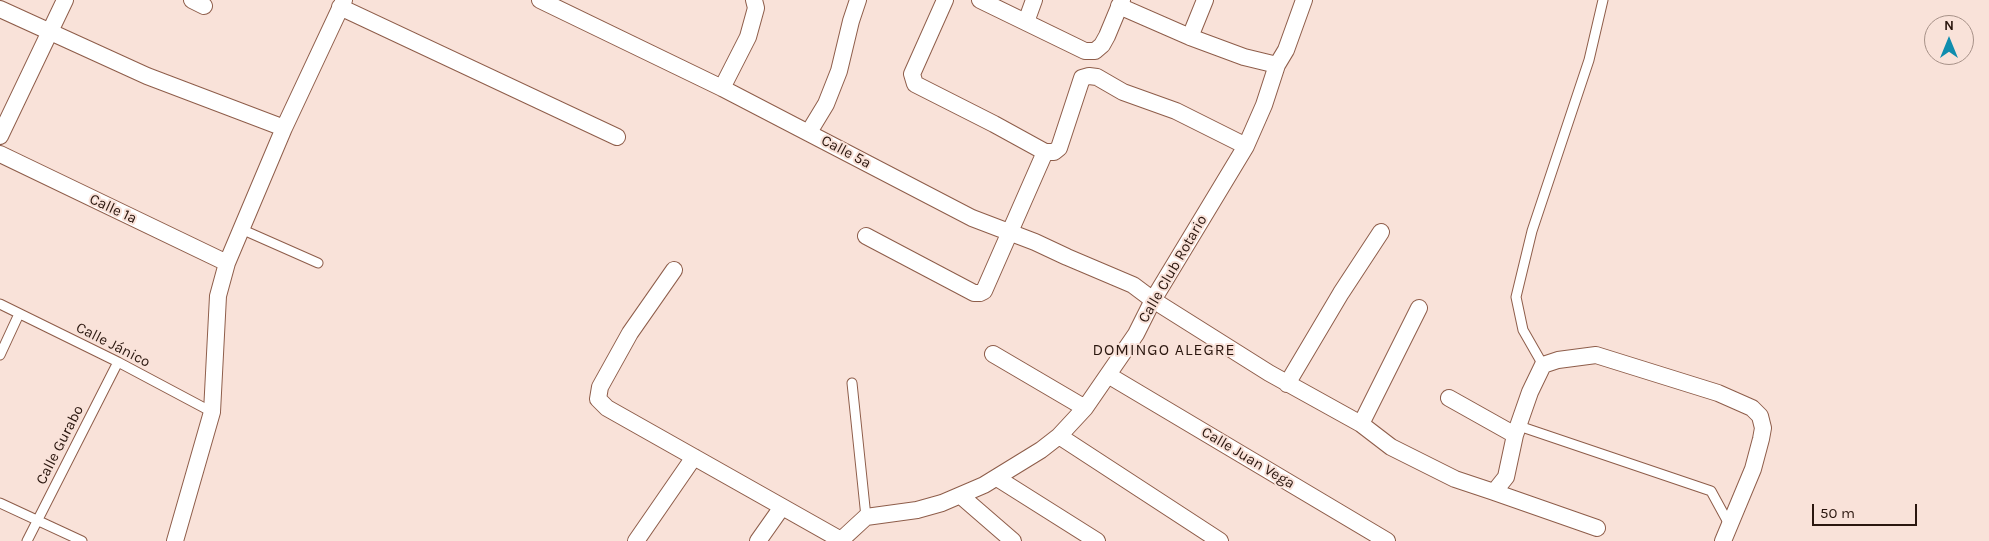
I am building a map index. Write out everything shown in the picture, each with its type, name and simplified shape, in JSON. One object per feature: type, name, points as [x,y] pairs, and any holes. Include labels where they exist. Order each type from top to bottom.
[{"type":"street","points":[[0,136],[65,0]]},
{"type":"street","name":"Calle 5ª","points":[[540,0],[722,88],[972,218],[1133,285],[1153,300],[1287,384],[1361,424],[1391,446],[1455,479],[1597,528]]},
{"type":"street","points":[[722,88],[748,37],[756,8],[754,0]]},
{"type":"street","points":[[809,132],[826,104],[839,71],[858,0]]},
{"type":"street","points":[[945,0],[912,74],[915,84],[1045,152],[1054,152],[1059,148],[1082,78],[1089,76],[1097,77],[1123,92],[1176,111],[1246,146]]},
{"type":"street","points":[[980,0],[1085,51],[1095,51]]},
{"type":"street","points":[[1026,22],[1034,0]]},
{"type":"street","points":[[1190,37],[1206,0]]},
{"type":"street","name":"Calle Club Rotario","points":[[866,517],[917,510],[961,496],[997,478],[1041,450],[1059,436],[1085,408],[1136,334],[1153,300],[1246,146],[1264,105],[1277,65],[1286,50],[1304,0]]},
{"type":"street","points":[[1089,76],[1095,51],[1107,36],[1121,3],[1190,37],[1244,56],[1277,65]]},
{"type":"street","points":[[175,541],[212,412],[218,296],[227,263],[284,128],[342,4],[617,137]]},
{"type":"street","points":[[0,9],[147,76],[284,128]]},
{"type":"street","points":[[866,236],[974,293],[980,293],[984,290],[1045,152]]},
{"type":"street","name":"Calle 1ª","points":[[0,154],[227,263]]},
{"type":"street","points":[[1287,384],[1341,293],[1381,232]]},
{"type":"street","points":[[674,270],[630,333],[600,387],[598,399],[608,408],[840,540],[866,517]]},
{"type":"street","points":[[1361,424],[1419,308]]},
{"type":"street","points":[[992,354],[1085,408]]},
{"type":"street","points":[[1494,492],[1506,477],[1517,431],[1532,385],[1543,366],[1558,360],[1596,356],[1718,393],[1752,408],[1760,416],[1763,428],[1753,469],[1723,541]]},
{"type":"street","name":"Calle Juan Vega","points":[[1108,375],[1387,541]]},
{"type":"street","points":[[1449,398],[1517,431]]},
{"type":"street","points":[[1059,436],[1220,541]]},
{"type":"street","points":[[636,541],[694,457]]},
{"type":"street","points":[[997,478],[1097,541]]},
{"type":"street","points":[[961,496],[1011,541]]},
{"type":"street","points":[[758,541],[782,507]]},
{"type":"lane","points":[[1543,366],[1523,330],[1516,297],[1532,231],[1589,60],[1603,0]]},
{"type":"lane","points":[[241,229],[318,263]]},
{"type":"lane","name":"Calle Jánico","points":[[0,304],[118,362],[212,412]]},
{"type":"lane","points":[[0,355],[19,314]]},
{"type":"lane","name":"Calle Gurabo","points":[[27,541],[118,362]]},
{"type":"lane","points":[[852,383],[866,517]]},
{"type":"lane","points":[[1517,431],[1711,492],[1729,524]]},
{"type":"lane","points":[[0,503],[82,541]]},
{"type":"district","name":"DOMINGO ALEGRE","points":[[1164,350]]}]
